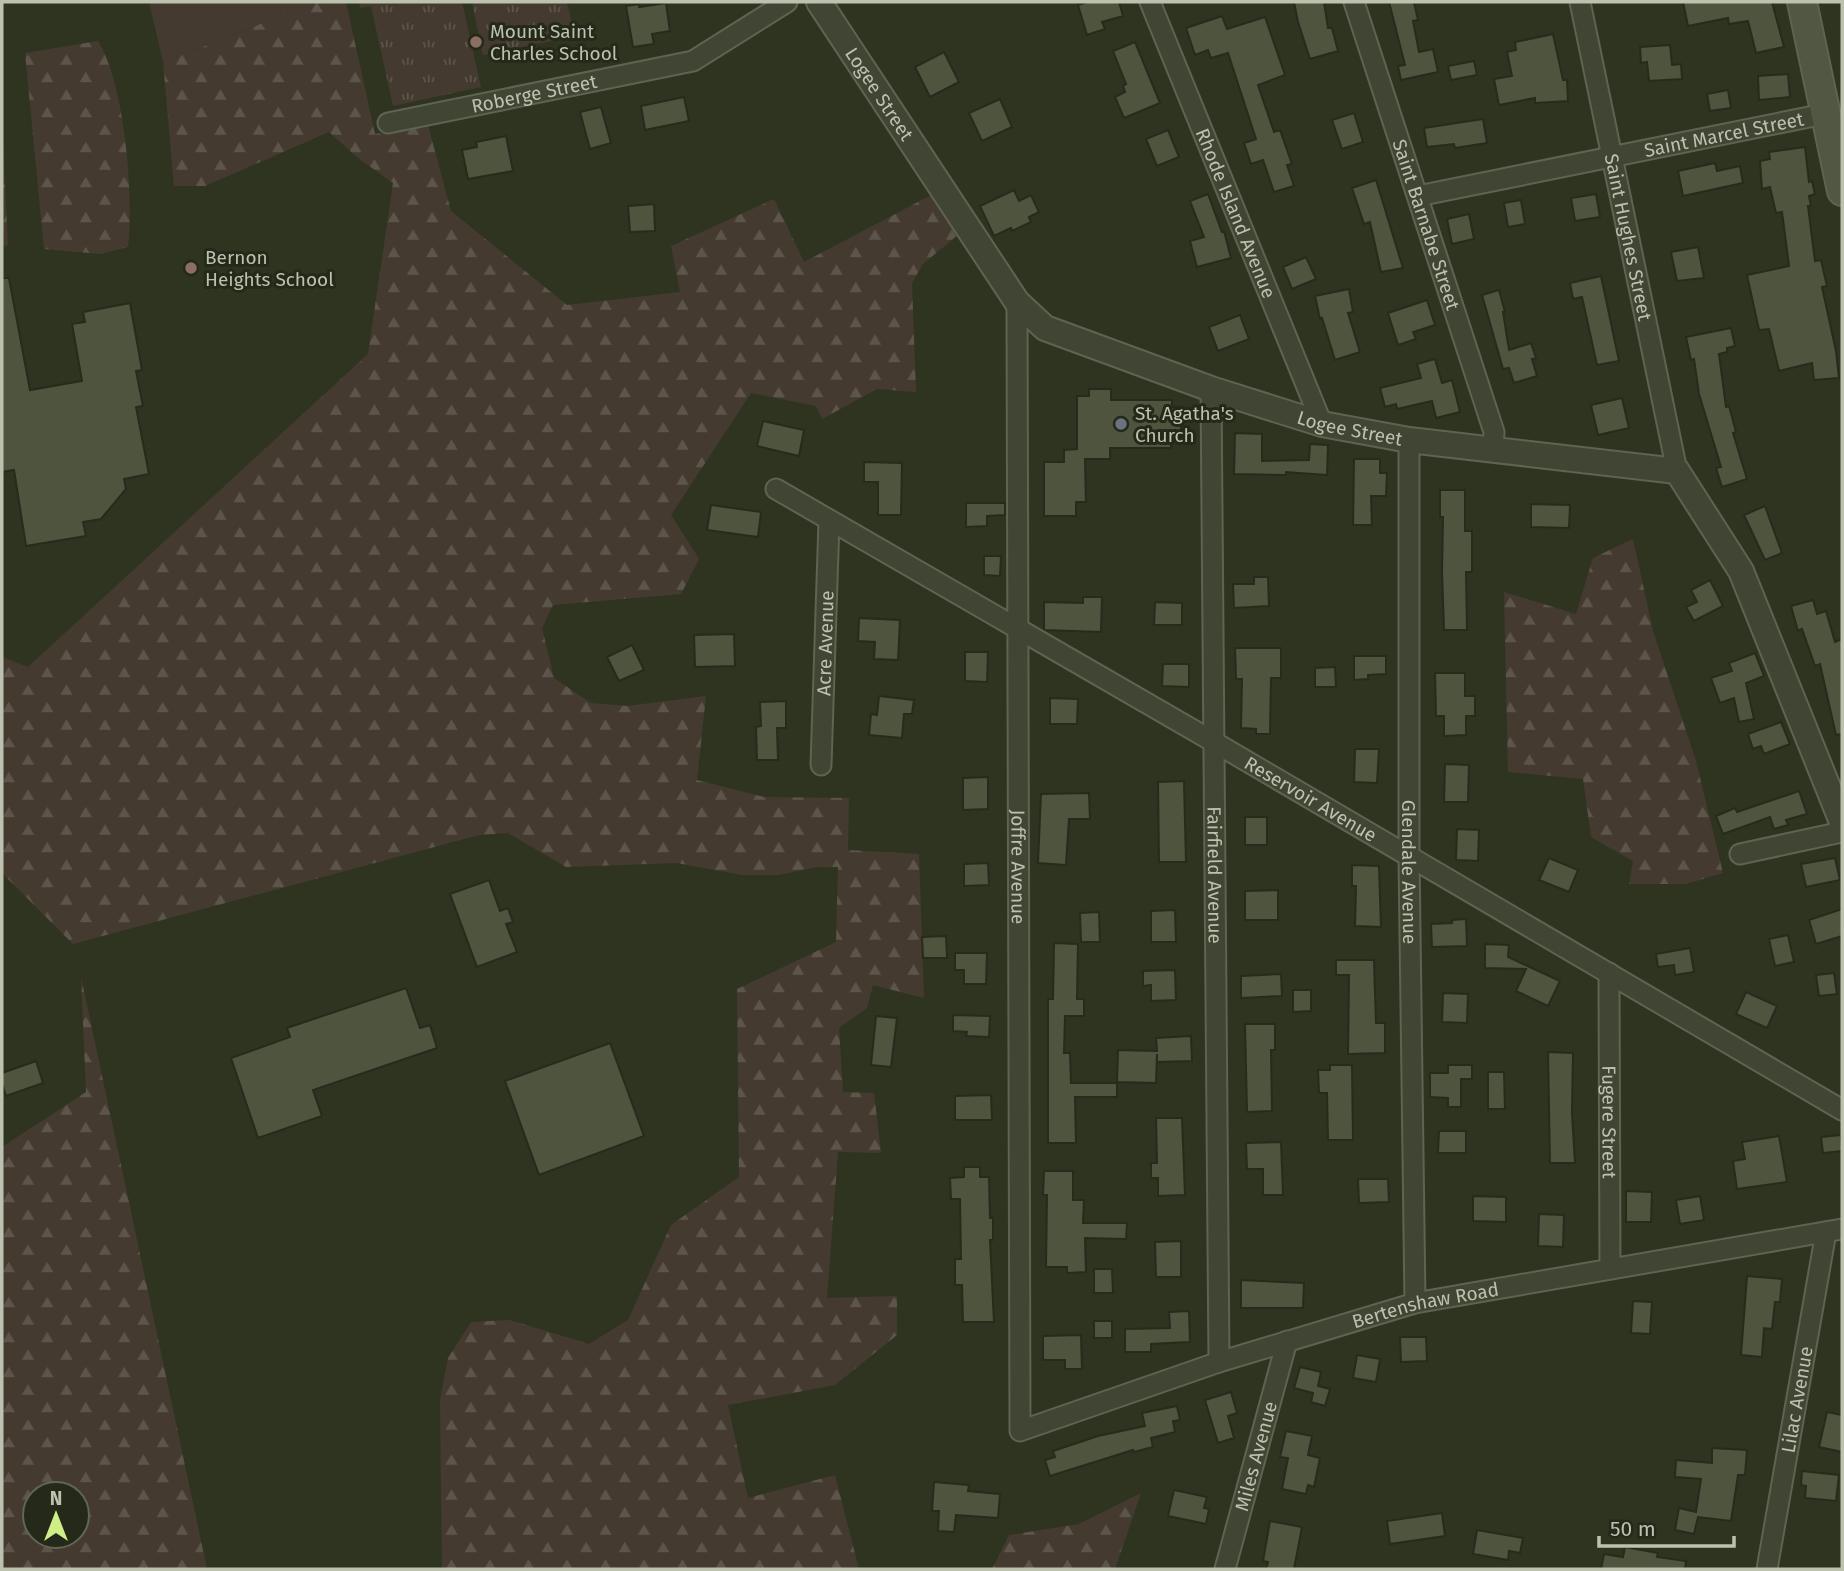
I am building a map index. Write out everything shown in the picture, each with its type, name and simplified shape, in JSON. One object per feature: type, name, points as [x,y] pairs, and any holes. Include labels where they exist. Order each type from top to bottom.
[{"type":"main road","points":[[1802,2],[1842,191]]},
{"type":"street","name":"Roberge Street","points":[[388,123],[693,61],[787,2]]},
{"type":"street","name":"Logee Street","points":[[819,2],[1017,302],[1045,328],[1211,389],[1322,424],[1409,440],[1677,471]]},
{"type":"street","name":"Rhode Island Avenue","points":[[1150,2],[1322,424]]},
{"type":"street","name":"Saint Barnabe Street","points":[[1354,2],[1494,432],[1493,450]]},
{"type":"street","name":"Saint Hughes Street","points":[[1580,2],[1677,471]]},
{"type":"street","name":"Saint Marcel Street","points":[[1418,196],[1824,114]]},
{"type":"street","name":"Joffre Avenue","points":[[1017,302],[1020,632],[1020,1431]]},
{"type":"street","name":"Fairfield Avenue","points":[[1211,389],[1219,1362]]},
{"type":"street","name":"Glendale Avenue","points":[[1409,440],[1409,858],[1415,1303]]},
{"type":"street","points":[[1677,471],[1741,571],[1842,821]]},
{"type":"street","name":"Reservoir Avenue","points":[[776,489],[1842,1110]]},
{"type":"street","name":"Acre Avenue","points":[[821,765],[829,521]]},
{"type":"street","points":[[1740,854],[1842,832]]},
{"type":"street","name":"Fugere Street","points":[[1609,973],[1610,1269]]},
{"type":"street","name":"Bertenshaw Road","points":[[1020,1431],[1219,1362],[1415,1303],[1834,1230]]},
{"type":"street","name":"Lilac Avenue","points":[[1767,1569],[1834,1230]]},
{"type":"street","name":"Miles Avenue","points":[[1224,1569],[1287,1341]]},
{"type":"green space","points":[[149,2],[302,2],[252,28],[163,62]]},
{"type":"green space","points":[[302,2],[346,2],[375,134],[428,125],[451,211],[567,305],[680,292],[671,246],[774,199],[804,262],[935,193],[959,234],[923,264],[912,283],[916,392],[877,389],[822,419],[816,406],[751,393],[671,515],[699,559],[681,594],[553,605],[542,628],[554,678],[591,703],[627,706],[706,696],[697,780],[764,797],[849,798],[848,850],[919,854],[924,998],[873,985],[867,1008],[839,1028],[843,1092],[874,1093],[881,1153],[838,1152],[827,1298],[897,1296],[897,1335],[835,1385],[728,1405],[748,1498],[835,1475],[859,1569],[442,1569],[440,1400],[448,1358],[471,1322],[510,1320],[589,1344],[628,1320],[671,1225],[739,1177],[737,989],[836,942],[838,867],[816,867],[779,875],[741,875],[677,863],[566,867],[508,833],[479,835],[73,944],[2,873],[2,657],[28,667],[368,354],[393,183],[358,158],[329,132],[205,186],[174,186],[163,62],[252,28]]},
{"type":"green space","points":[[359,2],[462,2],[481,87],[393,106],[371,6],[360,8]]},
{"type":"green space","points":[[472,2],[567,2],[575,36],[483,55]]},
{"type":"green space","points":[[98,41],[115,84],[121,112],[130,200],[128,247],[101,254],[44,249],[25,53]]},
{"type":"green space","points":[[2,125],[8,245],[2,247]]},
{"type":"green space","points":[[1633,539],[1653,631],[1696,761],[1723,873],[1686,884],[1629,884],[1633,861],[1591,837],[1583,779],[1508,772],[1504,592],[1576,614],[1593,558]]},
{"type":"green space","points":[[81,977],[207,1569],[2,1569],[2,1147],[86,1092]]},
{"type":"green space","points":[[1141,1493],[1115,1569],[992,1569],[1009,1535],[1079,1524]]},
{"type":"building","points":[[1087,2],[1119,2],[1123,16],[1102,22],[1105,29],[1087,35],[1078,5]]},
{"type":"building","points":[[1294,2],[1324,2],[1328,28],[1332,28],[1338,51],[1310,59]]},
{"type":"building","points":[[1389,2],[1414,2],[1418,20],[1413,21],[1419,52],[1433,49],[1438,72],[1401,80],[1398,66],[1405,65]]},
{"type":"building","points":[[1683,2],[1772,2],[1784,47],[1756,53],[1748,21],[1729,24],[1728,18],[1688,26]]},
{"type":"building","points":[[666,3],[670,31],[652,34],[654,44],[633,47],[626,6]]},
{"type":"building","points":[[1222,16],[1227,29],[1265,17],[1285,75],[1258,85],[1274,132],[1280,130],[1292,164],[1287,165],[1294,186],[1274,192],[1263,160],[1251,164],[1244,143],[1256,139],[1228,53],[1211,58],[1208,50],[1195,55],[1186,28]]},
{"type":"building","points":[[1553,34],[1563,80],[1567,80],[1568,101],[1535,103],[1535,98],[1499,105],[1494,79],[1512,76],[1507,52],[1516,50],[1515,42]]},
{"type":"building","points":[[1135,42],[1160,103],[1124,118],[1115,97],[1125,92],[1123,86],[1126,84],[1113,51]]},
{"type":"building","points":[[1670,45],[1672,65],[1681,64],[1682,79],[1649,81],[1647,62],[1641,63],[1640,47]]},
{"type":"building","points":[[944,52],[959,82],[930,97],[915,67]]},
{"type":"building","points":[[1474,61],[1477,75],[1451,80],[1448,66]]},
{"type":"building","points":[[1788,74],[1790,97],[1759,100],[1758,76]]},
{"type":"building","points":[[1728,90],[1731,108],[1710,111],[1707,94]]},
{"type":"building","points":[[684,97],[689,121],[645,130],[641,106]]},
{"type":"building","points":[[1000,99],[1012,127],[982,141],[969,113]]},
{"type":"building","points":[[601,107],[611,143],[590,149],[580,112]]},
{"type":"building","points":[[1354,113],[1363,142],[1342,149],[1332,120]]},
{"type":"building","points":[[1483,119],[1487,143],[1455,148],[1454,144],[1427,147],[1424,128]]},
{"type":"building","points":[[1168,130],[1179,157],[1157,166],[1146,139]]},
{"type":"building","points":[[506,136],[513,171],[468,179],[462,150],[477,147],[476,142]]},
{"type":"building","points":[[1805,147],[1809,182],[1812,181],[1815,194],[1809,196],[1811,206],[1808,206],[1815,261],[1821,260],[1827,286],[1822,287],[1839,378],[1814,380],[1812,363],[1779,371],[1769,329],[1759,330],[1747,275],[1789,266],[1782,212],[1776,213],[1770,187],[1762,189],[1760,161],[1770,159],[1769,152]]},
{"type":"building","points":[[1715,163],[1717,171],[1740,166],[1743,183],[1683,196],[1678,171]]},
{"type":"building","points":[[1376,180],[1403,268],[1381,272],[1370,222],[1364,224],[1352,188]]},
{"type":"building","points":[[1014,190],[1019,201],[1031,195],[1039,212],[1029,217],[1031,222],[994,236],[980,206]]},
{"type":"building","points":[[1208,194],[1222,232],[1224,231],[1231,258],[1197,267],[1190,241],[1204,237],[1190,201]]},
{"type":"building","points":[[1596,194],[1600,217],[1575,221],[1571,198]]},
{"type":"building","points":[[1521,200],[1525,224],[1508,227],[1504,203]]},
{"type":"building","points":[[654,204],[655,231],[630,232],[628,206]]},
{"type":"building","points":[[1469,214],[1474,239],[1452,244],[1447,219]]},
{"type":"building","points":[[1698,247],[1704,278],[1677,281],[1671,252]]},
{"type":"building","points":[[1306,257],[1316,279],[1292,289],[1283,267]]},
{"type":"building","points":[[1601,276],[1619,361],[1597,365],[1582,297],[1573,299],[1570,283]]},
{"type":"building","points":[[2,278],[9,278],[30,390],[82,381],[72,324],[85,322],[83,312],[130,303],[142,370],[136,371],[143,406],[136,407],[149,474],[124,479],[126,489],[101,519],[83,522],[86,536],[26,546],[14,470],[2,472]]},
{"type":"building","points":[[1349,289],[1353,312],[1348,313],[1360,352],[1335,360],[1315,296]]},
{"type":"building","points":[[1499,290],[1505,312],[1509,350],[1531,343],[1536,358],[1532,359],[1537,376],[1514,383],[1509,368],[1503,369],[1482,295]]},
{"type":"building","points":[[1427,300],[1435,325],[1413,332],[1416,339],[1398,345],[1388,313]]},
{"type":"building","points":[[1240,315],[1249,339],[1218,351],[1209,327]]},
{"type":"building","points":[[1731,328],[1735,346],[1719,354],[1726,407],[1729,406],[1736,432],[1733,433],[1747,479],[1722,487],[1716,468],[1721,467],[1699,394],[1694,359],[1691,360],[1686,337]]},
{"type":"building","points":[[1435,359],[1442,383],[1452,380],[1460,412],[1436,418],[1432,401],[1397,409],[1396,404],[1385,407],[1380,388],[1421,378],[1417,364]]},
{"type":"building","name":"St. Agatha's Church","points":[[1089,389],[1111,389],[1111,400],[1172,400],[1172,407],[1181,407],[1181,440],[1171,440],[1171,448],[1110,448],[1110,459],[1085,459],[1086,502],[1076,502],[1076,516],[1044,516],[1044,462],[1064,462],[1064,450],[1077,449],[1077,396],[1089,396]]},
{"type":"building","points":[[1622,398],[1629,428],[1598,435],[1591,405]]},
{"type":"building","points":[[763,421],[804,430],[799,456],[757,446]]},
{"type":"building","points":[[1235,433],[1262,434],[1262,461],[1309,460],[1310,444],[1328,445],[1327,475],[1286,472],[1286,475],[1234,474]]},
{"type":"building","points":[[1354,459],[1380,459],[1380,473],[1387,473],[1386,496],[1371,496],[1372,525],[1353,525]]},
{"type":"building","points":[[864,462],[902,463],[901,515],[878,515],[878,482],[864,482]]},
{"type":"building","points":[[1440,490],[1465,490],[1465,531],[1472,531],[1472,572],[1466,572],[1467,630],[1444,630],[1443,517],[1440,517]]},
{"type":"building","points":[[966,503],[1005,503],[1005,515],[987,516],[987,526],[966,527]]},
{"type":"building","points":[[1531,504],[1570,505],[1569,528],[1531,527]]},
{"type":"building","points":[[711,505],[761,512],[758,537],[707,530]]},
{"type":"building","points":[[1765,506],[1782,553],[1765,560],[1744,515]]},
{"type":"building","points":[[984,556],[1001,556],[1000,576],[984,575]]},
{"type":"building","points":[[1254,577],[1268,577],[1269,606],[1234,608],[1233,584],[1254,584]]},
{"type":"building","points":[[1710,580],[1723,606],[1694,621],[1686,607],[1697,602],[1691,590]]},
{"type":"building","points":[[1083,597],[1102,597],[1101,632],[1044,630],[1044,602],[1083,603]]},
{"type":"building","points":[[1813,600],[1817,614],[1826,611],[1835,642],[1842,639],[1842,734],[1836,735],[1820,664],[1815,666],[1802,629],[1798,631],[1791,606]]},
{"type":"building","points":[[1155,602],[1182,603],[1182,625],[1154,625]]},
{"type":"building","points":[[859,618],[900,620],[898,660],[874,659],[875,642],[858,641]]},
{"type":"building","points":[[734,634],[735,666],[695,667],[694,635]]},
{"type":"building","points":[[632,645],[644,670],[619,681],[607,657]]},
{"type":"building","points":[[1235,648],[1281,648],[1281,678],[1271,678],[1270,734],[1256,734],[1256,729],[1241,728],[1242,679],[1236,679]]},
{"type":"building","points":[[965,652],[988,652],[987,682],[965,681]]},
{"type":"building","points":[[1755,653],[1764,676],[1746,683],[1754,719],[1739,722],[1734,698],[1720,703],[1711,678],[1732,671],[1729,663]]},
{"type":"building","points":[[1354,656],[1386,656],[1386,674],[1368,675],[1368,679],[1354,680]]},
{"type":"building","points":[[1163,664],[1189,664],[1189,687],[1162,686]]},
{"type":"building","points":[[1335,667],[1336,687],[1315,687],[1315,668]]},
{"type":"building","points":[[1435,673],[1465,673],[1465,696],[1475,696],[1475,716],[1466,716],[1466,735],[1444,736],[1444,716],[1436,716]]},
{"type":"building","points":[[879,696],[914,700],[912,714],[904,714],[902,738],[869,735],[871,714],[877,715]]},
{"type":"building","points":[[1050,698],[1078,699],[1077,724],[1050,724]]},
{"type":"building","points":[[786,701],[786,728],[777,728],[778,760],[757,760],[756,727],[761,726],[760,702]]},
{"type":"building","points":[[1781,722],[1790,744],[1764,754],[1761,746],[1753,749],[1748,734]]},
{"type":"building","points":[[1355,749],[1379,749],[1377,783],[1354,782]]},
{"type":"building","points":[[1445,764],[1469,765],[1468,802],[1444,802]]},
{"type":"building","points":[[988,777],[988,809],[963,810],[963,778]]},
{"type":"building","points":[[1184,781],[1186,862],[1159,862],[1158,782]]},
{"type":"building","points":[[1799,791],[1807,814],[1786,820],[1788,825],[1774,829],[1770,817],[1723,834],[1716,816],[1735,808],[1737,812]]},
{"type":"building","points":[[1089,793],[1090,819],[1069,819],[1066,865],[1038,863],[1041,794]]},
{"type":"building","points":[[1245,817],[1267,817],[1267,845],[1245,845]]},
{"type":"building","points":[[1457,829],[1479,830],[1478,861],[1456,860]]},
{"type":"building","points":[[1549,858],[1578,870],[1569,892],[1539,880]]},
{"type":"building","points":[[1835,858],[1840,880],[1806,887],[1801,864]]},
{"type":"building","points":[[988,863],[989,885],[964,886],[964,864]]},
{"type":"building","points":[[1352,865],[1379,866],[1381,927],[1355,926],[1356,886],[1352,886]]},
{"type":"building","points":[[489,880],[500,911],[508,908],[513,922],[506,924],[517,952],[477,967],[450,894]]},
{"type":"building","points":[[1278,890],[1278,920],[1245,920],[1245,891]]},
{"type":"building","points":[[1842,909],[1842,936],[1816,944],[1809,920]]},
{"type":"building","points":[[1175,910],[1176,942],[1151,942],[1151,911]]},
{"type":"building","points":[[1099,912],[1100,942],[1081,942],[1080,913]]},
{"type":"building","points":[[1466,919],[1467,946],[1432,947],[1431,924]]},
{"type":"building","points":[[1788,935],[1794,962],[1775,966],[1769,939]]},
{"type":"building","points":[[946,936],[947,958],[923,958],[922,937]]},
{"type":"building","points":[[1054,943],[1078,944],[1077,999],[1084,999],[1084,1016],[1065,1016],[1064,1053],[1070,1053],[1071,1083],[1117,1083],[1117,1097],[1075,1097],[1076,1143],[1048,1143],[1048,999],[1053,999]]},
{"type":"building","points":[[1485,944],[1509,945],[1508,957],[1560,981],[1548,1006],[1516,991],[1526,969],[1485,968]]},
{"type":"building","points":[[1690,948],[1694,972],[1675,975],[1674,965],[1658,967],[1656,954]]},
{"type":"building","points":[[955,953],[987,953],[986,984],[964,984],[964,970],[955,970]]},
{"type":"building","points":[[1336,960],[1374,960],[1376,1023],[1385,1023],[1385,1053],[1348,1054],[1349,975],[1336,975]]},
{"type":"building","points":[[1175,970],[1176,1000],[1151,1001],[1151,985],[1143,986],[1143,971]]},
{"type":"building","points":[[1834,973],[1837,994],[1819,996],[1816,975]]},
{"type":"building","points":[[1281,974],[1282,996],[1241,998],[1241,976]]},
{"type":"building","points":[[406,988],[420,1028],[430,1025],[437,1048],[313,1090],[322,1116],[258,1138],[231,1058],[290,1037],[287,1028]]},
{"type":"building","points":[[1293,990],[1311,990],[1311,1011],[1293,1012]]},
{"type":"building","points":[[1746,992],[1777,1006],[1767,1028],[1736,1014]]},
{"type":"building","points":[[1443,993],[1468,994],[1467,1023],[1442,1022]]},
{"type":"building","points":[[953,1015],[990,1016],[989,1037],[966,1036],[967,1032],[953,1031]]},
{"type":"building","points":[[876,1016],[897,1018],[891,1067],[871,1065]]},
{"type":"building","points":[[1245,1024],[1275,1024],[1275,1050],[1271,1050],[1272,1111],[1247,1112]]},
{"type":"building","points":[[1191,1036],[1192,1061],[1157,1062],[1157,1054],[1156,1083],[1117,1082],[1118,1050],[1157,1051],[1156,1038]]},
{"type":"building","points":[[610,1043],[644,1136],[539,1175],[505,1081]]},
{"type":"building","points":[[1548,1052],[1573,1053],[1575,1163],[1550,1163]]},
{"type":"building","points":[[36,1061],[43,1083],[6,1096],[2,1073]]},
{"type":"building","points":[[1330,1065],[1352,1065],[1353,1140],[1328,1140],[1327,1093],[1319,1093],[1318,1070],[1330,1070]]},
{"type":"building","points":[[1448,1065],[1472,1065],[1472,1079],[1461,1079],[1461,1107],[1448,1107],[1448,1098],[1430,1097],[1430,1073],[1448,1073]]},
{"type":"building","points":[[1488,1072],[1504,1072],[1505,1109],[1488,1109]]},
{"type":"building","points":[[991,1095],[992,1120],[955,1120],[955,1096]]},
{"type":"building","points":[[1156,1118],[1182,1118],[1185,1195],[1158,1196],[1158,1178],[1151,1178],[1151,1163],[1157,1163]]},
{"type":"building","points":[[1439,1131],[1466,1131],[1466,1153],[1438,1153]]},
{"type":"building","points":[[1841,1135],[1842,1151],[1823,1153],[1821,1137]]},
{"type":"building","points":[[1779,1136],[1787,1182],[1737,1189],[1733,1161],[1745,1159],[1742,1142]]},
{"type":"building","points":[[1281,1142],[1283,1195],[1263,1195],[1263,1169],[1247,1169],[1246,1143]]},
{"type":"building","points":[[964,1167],[980,1167],[980,1177],[989,1177],[990,1218],[993,1218],[993,1240],[990,1240],[994,1322],[963,1322],[962,1285],[955,1285],[955,1259],[961,1259],[960,1199],[951,1199],[950,1178],[964,1177]]},
{"type":"building","points":[[1044,1171],[1073,1171],[1073,1200],[1084,1200],[1083,1223],[1127,1223],[1126,1239],[1085,1238],[1086,1272],[1067,1273],[1067,1267],[1046,1267],[1047,1195],[1043,1195]]},
{"type":"building","points":[[1358,1179],[1388,1179],[1389,1202],[1359,1203]]},
{"type":"building","points":[[1626,1191],[1652,1192],[1651,1222],[1626,1222]]},
{"type":"building","points":[[1473,1196],[1506,1197],[1506,1222],[1473,1221]]},
{"type":"building","points":[[1700,1196],[1704,1220],[1680,1224],[1676,1200]]},
{"type":"building","points":[[1539,1214],[1564,1215],[1563,1247],[1538,1246]]},
{"type":"building","points":[[1181,1241],[1181,1277],[1156,1277],[1155,1242]]},
{"type":"building","points":[[1094,1269],[1112,1269],[1113,1293],[1094,1293]]},
{"type":"building","points":[[1747,1276],[1782,1279],[1780,1302],[1775,1302],[1772,1329],[1764,1328],[1762,1357],[1741,1355]]},
{"type":"building","points":[[1241,1280],[1304,1283],[1303,1308],[1241,1308]]},
{"type":"building","points":[[1633,1301],[1652,1302],[1650,1334],[1631,1333]]},
{"type":"building","points":[[1189,1311],[1190,1342],[1151,1344],[1151,1352],[1125,1352],[1125,1329],[1170,1328],[1169,1312]]},
{"type":"building","points":[[1094,1321],[1112,1321],[1112,1338],[1094,1338]]},
{"type":"building","points":[[1081,1335],[1082,1369],[1065,1369],[1065,1360],[1043,1360],[1043,1336]]},
{"type":"building","points":[[1400,1337],[1426,1337],[1427,1361],[1401,1362]]},
{"type":"building","points":[[1357,1355],[1380,1359],[1376,1382],[1353,1378]]},
{"type":"building","points":[[1300,1367],[1321,1372],[1318,1386],[1330,1389],[1325,1406],[1311,1402],[1313,1393],[1294,1388]]},
{"type":"building","points":[[1231,1392],[1237,1413],[1228,1416],[1234,1438],[1218,1443],[1205,1400]]},
{"type":"building","points":[[1177,1406],[1180,1420],[1173,1421],[1175,1432],[1151,1438],[1153,1447],[1134,1452],[1133,1450],[1050,1476],[1045,1460],[1055,1457],[1053,1451],[1098,1436],[1145,1426],[1142,1413]]},
{"type":"building","points":[[1827,1412],[1842,1415],[1842,1452],[1819,1447]]},
{"type":"building","points":[[1286,1431],[1312,1436],[1308,1455],[1320,1458],[1314,1487],[1308,1485],[1306,1494],[1282,1489],[1288,1458],[1280,1457]]},
{"type":"building","points":[[1712,1448],[1747,1450],[1745,1475],[1738,1475],[1731,1521],[1698,1517],[1694,1534],[1675,1530],[1679,1508],[1696,1512],[1701,1479],[1675,1477],[1676,1460],[1712,1463]]},
{"type":"building","points":[[1802,1471],[1839,1475],[1836,1501],[1805,1498],[1806,1486],[1801,1485]]},
{"type":"building","points":[[934,1482],[969,1485],[968,1491],[1000,1494],[998,1518],[956,1515],[954,1532],[938,1531],[939,1511],[932,1511]]},
{"type":"building","points":[[1174,1490],[1207,1497],[1204,1508],[1209,1509],[1206,1524],[1168,1516]]},
{"type":"building","points":[[1442,1513],[1445,1536],[1390,1544],[1387,1521]]},
{"type":"building","points":[[1270,1521],[1302,1527],[1294,1569],[1266,1569],[1268,1562],[1263,1561]]},
{"type":"building","points":[[1477,1530],[1523,1538],[1520,1553],[1509,1551],[1508,1560],[1473,1554]]},
{"type":"building","points":[[1625,1547],[1658,1553],[1657,1557],[1686,1561],[1685,1569],[1601,1569],[1604,1554],[1623,1557]]},
{"type":"place","name":"Mount Saint Charles School","points":[[476,42]]},
{"type":"place","name":"Bernon Heights School","points":[[191,268]]},
{"type":"place","name":"St. Agatha's Church","points":[[1121,424]]}]
